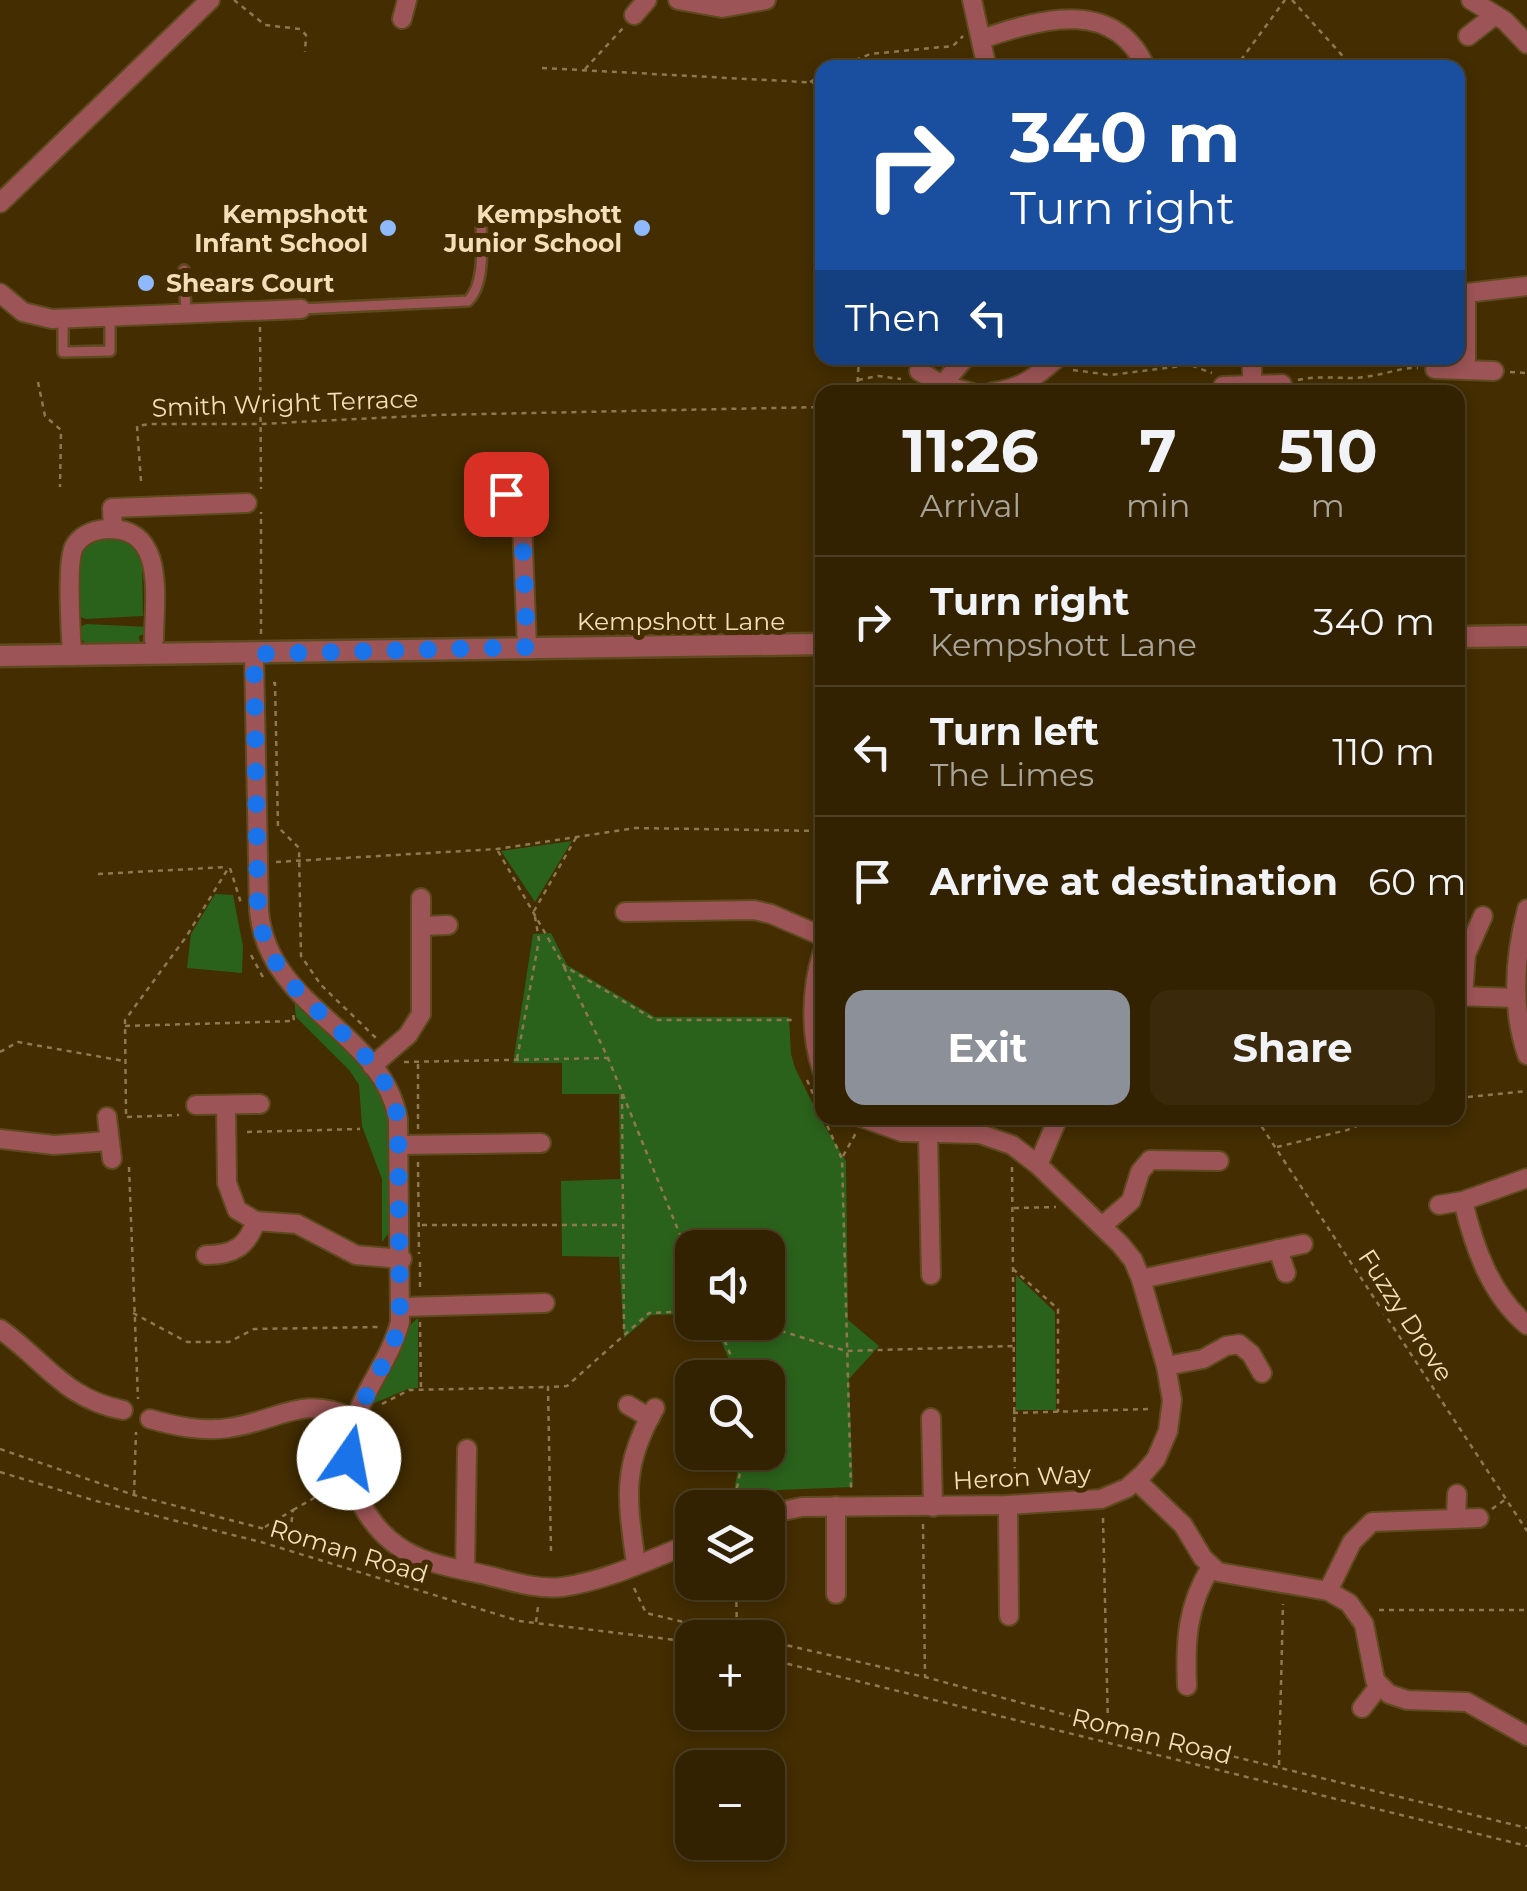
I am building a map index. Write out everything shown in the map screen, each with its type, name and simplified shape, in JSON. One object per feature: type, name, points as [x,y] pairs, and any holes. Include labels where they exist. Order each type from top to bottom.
[{"type":"street","points":[[0,203],[210,0]]},
{"type":"street","points":[[402,19],[407,0]]},
{"type":"street","points":[[634,15],[646,0]]},
{"type":"street","points":[[678,0],[722,8],[766,0]]},
{"type":"street","points":[[972,0],[985,60]]},
{"type":"street","points":[[1471,0],[1505,21],[1527,44]]},
{"type":"street","points":[[979,30],[1074,9],[1099,11],[1117,21],[1130,35],[1142,60]]},
{"type":"street","points":[[1468,36],[1494,16]]},
{"type":"street","points":[[1465,294],[1527,286]]},
{"type":"street","points":[[0,293],[23,312],[63,318],[300,309]]},
{"type":"street","points":[[1465,350],[1466,368]]},
{"type":"street","points":[[942,384],[959,365]]},
{"type":"street","points":[[1021,385],[1048,365]]},
{"type":"street","points":[[1252,365],[1252,385],[1282,384]]},
{"type":"street","points":[[1435,369],[1494,370]]},
{"type":"street","points":[[919,371],[946,385]]},
{"type":"street","points":[[506,494],[515,501],[522,522],[527,647]]},
{"type":"street","points":[[113,529],[112,508],[247,503]]},
{"type":"street","points":[[72,656],[72,555],[77,542],[87,534],[113,529],[139,536],[151,555],[155,640]]},
{"type":"street","points":[[1465,637],[1527,636]]},
{"type":"street","name":"Kempshott Lane","points":[[0,656],[257,647],[815,644]]},
{"type":"street","points":[[257,647],[262,935],[274,964],[292,986],[372,1066],[392,1098],[408,1144],[402,1259],[411,1306],[358,1412],[349,1458],[359,1498],[378,1529],[409,1553],[546,1588],[575,1584],[675,1549]]},
{"type":"street","points":[[372,1066],[414,1028],[421,1014],[422,898]]},
{"type":"street","points":[[1527,909],[1517,960],[1516,998],[1527,1055]]},
{"type":"street","points":[[624,912],[754,910],[815,933]]},
{"type":"street","points":[[1465,961],[1482,916]]},
{"type":"street","points":[[422,926],[448,926]]},
{"type":"street","points":[[1469,943],[1490,947]]},
{"type":"street","points":[[1465,996],[1516,998]]},
{"type":"street","points":[[814,1071],[815,1019]]},
{"type":"street","points":[[226,1104],[228,1195],[237,1210],[256,1221],[297,1224],[356,1256],[402,1259]]},
{"type":"street","points":[[196,1106],[260,1104]]},
{"type":"street","points":[[0,1139],[117,1156],[106,1117]]},
{"type":"street","name":"Heron Way","points":[[785,1509],[1101,1499],[1136,1481],[1162,1448],[1172,1409],[1166,1366],[1141,1279],[1133,1260],[1102,1226],[1038,1164],[1012,1145],[980,1134],[928,1134],[880,1125]]},
{"type":"street","points":[[1038,1164],[1055,1125]]},
{"type":"street","points":[[928,1134],[931,1275]]},
{"type":"street","points":[[408,1144],[541,1143]]},
{"type":"street","points":[[1102,1226],[1131,1202],[1140,1172],[1150,1160],[1220,1161]]},
{"type":"street","points":[[1439,1206],[1527,1178]]},
{"type":"street","points":[[1463,1201],[1484,1268],[1510,1308],[1527,1325]]},
{"type":"street","points":[[206,1255],[238,1250],[249,1238],[256,1221]]},
{"type":"street","points":[[1141,1279],[1303,1244]]},
{"type":"street","points":[[1278,1249],[1286,1273]]},
{"type":"street","points":[[411,1306],[546,1304]]},
{"type":"street","points":[[0,1329],[44,1370],[89,1400],[182,1426],[216,1429],[318,1406],[358,1412]]},
{"type":"street","points":[[1166,1366],[1204,1359],[1226,1346],[1239,1344],[1262,1373]]},
{"type":"street","points":[[628,1405],[653,1413],[633,1450],[630,1566]]},
{"type":"street","points":[[928,1506],[931,1418]]},
{"type":"street","points":[[465,1570],[467,1449]]},
{"type":"street","points":[[1136,1481],[1183,1525],[1211,1567],[1231,1577],[1328,1591],[1357,1610],[1379,1686],[1401,1699],[1467,1702],[1527,1736]]},
{"type":"street","points":[[1456,1518],[1457,1494]]},
{"type":"street","points":[[1008,1505],[1009,1616]]},
{"type":"street","points":[[836,1594],[844,1506]]},
{"type":"street","points":[[1328,1591],[1352,1542],[1372,1522],[1480,1518]]},
{"type":"street","points":[[1187,1686],[1188,1617],[1198,1588],[1211,1567]]},
{"type":"street","points":[[1362,1708],[1379,1686]]},
{"type":"lane","points":[[300,309],[468,301],[475,294],[479,278],[481,207]]},
{"type":"lane","points":[[184,270],[186,314]]},
{"type":"lane","points":[[63,318],[63,352],[94,352],[110,351],[110,317]]},
{"type":"path","points":[[234,0],[266,25],[300,29],[306,35],[305,52]]},
{"type":"path","points":[[1241,60],[1285,0]]},
{"type":"path","points":[[1292,0],[1346,60]]},
{"type":"path","points":[[584,70],[634,15]]},
{"type":"path","points":[[851,60],[953,46],[979,30]]},
{"type":"path","points":[[542,68],[815,83]]},
{"type":"path","points":[[809,83],[815,80]]},
{"type":"path","points":[[257,647],[260,312]]},
{"type":"path","points":[[858,385],[859,365]]},
{"type":"path","points":[[1066,365],[1076,372],[1110,375],[1190,365],[1212,373],[1222,385]]},
{"type":"path","points":[[1282,384],[1314,376],[1370,377],[1406,367],[1435,369]]},
{"type":"path","points":[[858,380],[878,376],[908,380],[919,371]]},
{"type":"path","points":[[38,382],[45,416],[61,430],[60,487]]},
{"type":"path","name":"Smith Wright Terrace","points":[[141,481],[137,426],[815,407]]},
{"type":"path","points":[[255,683],[276,683],[278,827],[297,842],[301,956],[321,985],[388,1053],[404,1062],[608,1058]]},
{"type":"path","points":[[258,865],[299,858],[497,849],[634,828],[815,831]]},
{"type":"path","points":[[516,1060],[538,940],[534,911],[577,836]]},
{"type":"path","points":[[497,849],[564,966],[608,1058],[678,1230]]},
{"type":"path","points":[[98,874],[229,867],[124,1026],[126,1117],[190,1114],[196,1106]]},
{"type":"path","points":[[564,966],[655,1020],[815,1019]]},
{"type":"path","points":[[124,1026],[294,1021],[292,986]]},
{"type":"path","points":[[0,1052],[18,1042],[125,1062]]},
{"type":"path","points":[[418,1063],[408,1144],[419,1225],[411,1306],[421,1390]]},
{"type":"path","points":[[1465,1097],[1527,1092]]},
{"type":"path","points":[[622,1093],[624,1334]]},
{"type":"path","points":[[831,1125],[842,1158],[844,1506]]},
{"type":"path","points":[[842,1158],[859,1125]]},
{"type":"path","name":"Fuzzy Drove","points":[[1261,1125],[1527,1532]]},
{"type":"path","points":[[1276,1147],[1359,1125]]},
{"type":"path","points":[[226,1132],[360,1129]]},
{"type":"path","points":[[1012,1145],[1014,1488],[1036,1487],[1037,1504]]},
{"type":"path","points":[[117,1156],[133,1313],[137,1415],[134,1496]]},
{"type":"path","points":[[1012,1208],[1080,1207]]},
{"type":"path","points":[[419,1225],[623,1226]]},
{"type":"path","points":[[1013,1270],[1058,1310],[1058,1412]]},
{"type":"path","points":[[358,1412],[409,1390],[566,1386],[649,1313],[675,1312]]},
{"type":"path","points":[[133,1313],[186,1342],[229,1342],[254,1329],[380,1326]]},
{"type":"path","points":[[785,1332],[846,1351],[1014,1346]]},
{"type":"path","points":[[548,1387],[551,1550]]},
{"type":"path","points":[[1012,1413],[1172,1409]]},
{"type":"path","points":[[0,1449],[134,1496],[352,1552]]},
{"type":"path","name":"Roman Road","points":[[0,1472],[96,1501],[262,1542],[519,1621],[675,1640]]},
{"type":"path","points":[[264,1528],[314,1498],[359,1498]]},
{"type":"path","points":[[1101,1499],[1108,1726]]},
{"type":"path","points":[[925,1678],[928,1506]]},
{"type":"path","points":[[290,1536],[293,1510]]},
{"type":"path","points":[[630,1566],[646,1613],[676,1620]]},
{"type":"path","points":[[1280,1767],[1284,1584]]},
{"type":"path","points":[[536,1622],[539,1601]]},
{"type":"path","points":[[1357,1610],[1527,1610]]},
{"type":"path","points":[[785,1646],[1527,1828]]},
{"type":"path","name":"Roman Road","points":[[785,1663],[1527,1846]]},
{"type":"green space","points":[[121,536],[134,542],[142,560],[143,616],[78,616],[81,551],[95,538]]},
{"type":"green space","points":[[79,627],[149,627],[147,633],[139,636],[140,646],[89,646],[82,640]]},
{"type":"green space","points":[[572,841],[535,902],[501,851]]},
{"type":"green space","points":[[215,894],[233,895],[243,946],[242,973],[187,968],[191,934]]},
{"type":"green space","points":[[551,933],[567,965],[655,1017],[789,1017],[791,1054],[815,1108],[815,1125],[824,1125],[846,1161],[848,1320],[879,1346],[849,1379],[853,1487],[734,1490],[738,1470],[785,1470],[785,1360],[729,1360],[721,1340],[785,1340],[785,1230],[675,1230],[675,1314],[651,1315],[624,1338],[619,1257],[562,1256],[561,1181],[620,1179],[619,1094],[562,1094],[562,1063],[513,1063],[533,934]]},
{"type":"green space","points":[[294,999],[361,1065],[388,1112],[392,1229],[382,1242],[382,1179],[362,1126],[359,1085],[296,1017]]},
{"type":"green space","points":[[1016,1275],[1055,1312],[1056,1410],[1016,1410]]},
{"type":"green space","points":[[418,1318],[418,1388],[372,1404],[399,1356],[407,1328]]},
{"type":"place","name":"Kempshott Infant School","points":[[388,228]]},
{"type":"place","name":"Kempshott Junior School","points":[[642,228]]},
{"type":"place","name":"Shears Court","points":[[146,283]]},
{"type":"route","points":[[349,1458],[356,1419],[390,1353],[400,1322],[398,1119],[380,1075],[281,974],[266,946],[258,910],[254,654],[527,647],[522,522],[519,508],[506,494]]}]
